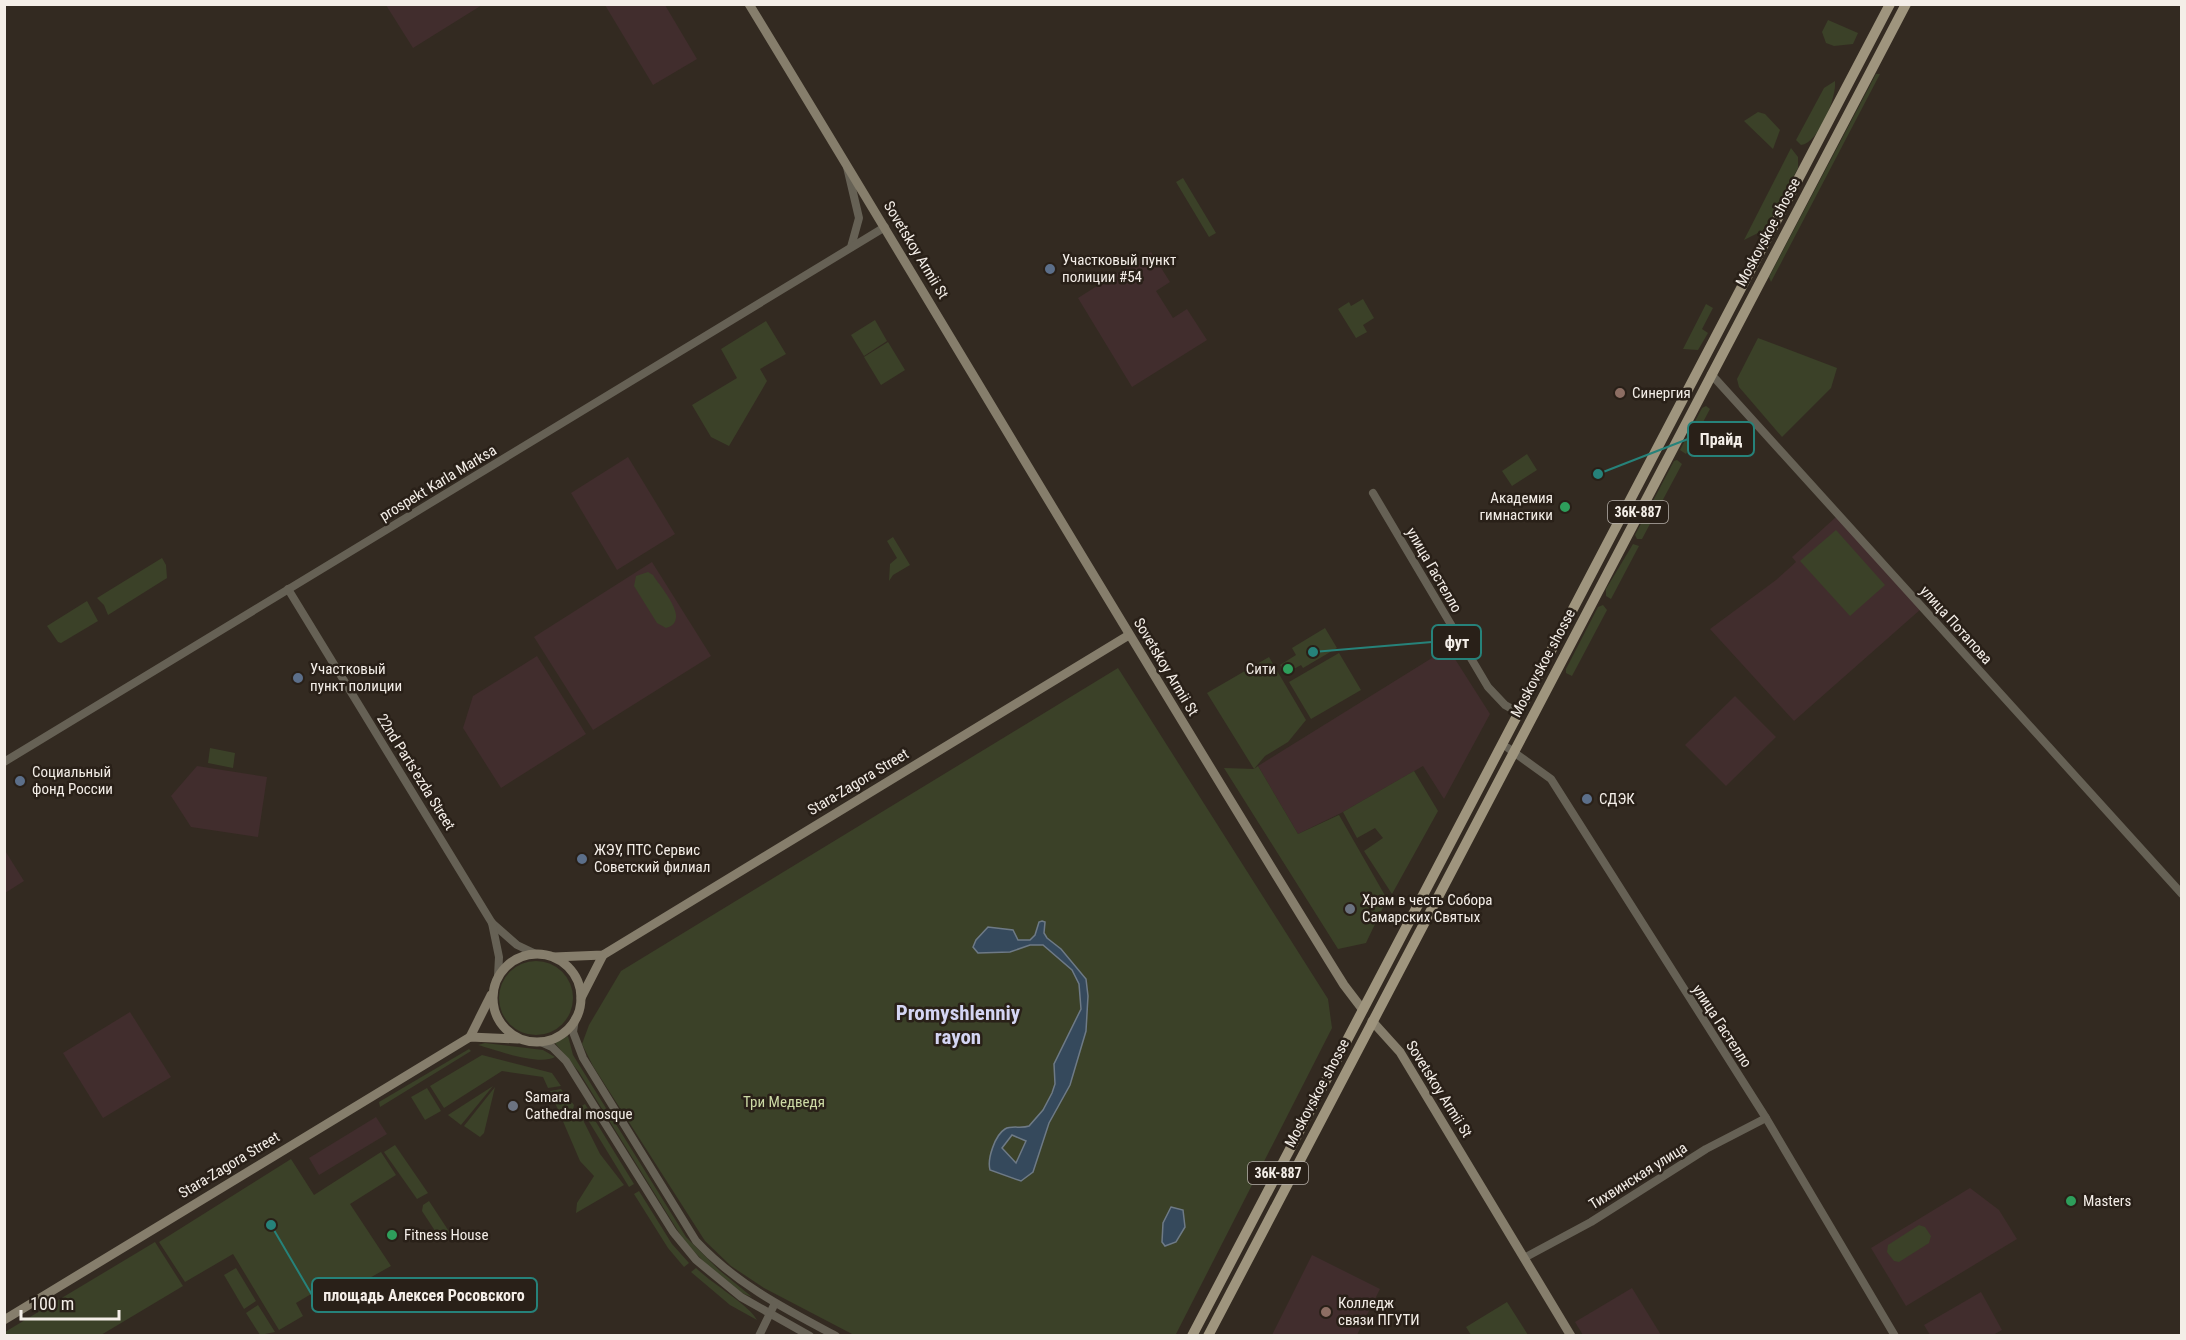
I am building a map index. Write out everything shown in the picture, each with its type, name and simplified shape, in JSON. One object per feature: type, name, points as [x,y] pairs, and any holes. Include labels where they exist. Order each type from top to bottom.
[{"type":"main road","name":"Sovetskoy Armii St","points":[[749,4],[1129,635],[1341,981],[1400,1053],[1571,1335]]},
{"type":"main road","name":"Moskovskoe shosse","points":[[1208,1335],[1519,713],[1890,4]]},
{"type":"main road","name":"Moskovskoe shosse","points":[[1709,372],[1897,4]]},
{"type":"main road","name":"Moskovskoe shosse","points":[[1192,1335],[1510,750],[1906,4]]},
{"type":"main road","name":"Stara-Zagora Street","points":[[554,957],[603,955],[1129,635]]},
{"type":"main road","points":[[581,999],[576,979],[568,967],[554,957],[536,954],[523,956],[508,964],[498,976],[470,1037],[541,1042],[565,1031],[574,1019],[581,999],[603,955]]},
{"type":"main road","points":[[493,990],[494,1005],[499,1020],[518,1039]]},
{"type":"main road","name":"Moskovskoe shosse","points":[[1200,1335],[1367,1015]]},
{"type":"main road","name":"Stara-Zagora Street","points":[[4,1320],[470,1037]]},
{"type":"street","points":[[846,163],[859,218],[851,247]]},
{"type":"street","name":"prospekt Karla Marksa","points":[[4,762],[885,227]]},
{"type":"street","name":"улица Потапова","points":[[1709,372],[2181,894]]},
{"type":"street","name":"улица Гастелло","points":[[1373,493],[1488,687],[1505,705],[1519,713]]},
{"type":"street","name":"22nd Parts'ezda Street","points":[[288,589],[492,923],[499,957],[498,976]]},
{"type":"street","name":"улица Гастелло","points":[[1510,750],[1551,779],[1766,1118],[1895,1335]]},
{"type":"street","points":[[492,923],[517,945],[536,954]]},
{"type":"street","points":[[574,1019],[573,1032],[583,1058],[696,1241],[729,1272],[775,1304],[822,1332],[836,1335]]},
{"type":"street","points":[[541,1042],[552,1047],[566,1061],[673,1232],[696,1260],[727,1288],[810,1335]]},
{"type":"street","name":"Тихвинская улица","points":[[1524,1258],[1591,1222],[1706,1149],[1766,1118]]},
{"type":"street","points":[[759,1335],[775,1304]]},
{"type":"shaded area","points":[[386,5],[482,5],[413,48]]},
{"type":"shaded area","points":[[605,5],[665,5],[697,59],[653,85]]},
{"type":"shaded area","points":[[1151,252],[1170,282],[1156,291],[1173,318],[1187,309],[1207,340],[1132,387],[1078,298]]},
{"type":"shaded area","points":[[628,457],[675,534],[617,570],[571,493]]},
{"type":"shaded area","points":[[1837,516],[1921,609],[1794,721],[1710,629],[1776,580],[1796,562],[1792,557]]},
{"type":"shaded area","points":[[652,562],[711,656],[593,730],[534,637]]},
{"type":"shaded area","points":[[1448,648],[1490,714],[1444,799],[1423,766],[1343,812],[1298,834],[1258,766]]},
{"type":"shaded area","points":[[537,656],[586,734],[501,788],[463,728],[473,696]]},
{"type":"shaded area","points":[[1735,696],[1776,737],[1726,786],[1685,745]]},
{"type":"shaded area","points":[[197,766],[267,777],[258,837],[191,827],[171,796]]},
{"type":"shaded area","points":[[4,849],[24,881],[5,893],[4,893]]},
{"type":"shaded area","points":[[130,1012],[171,1077],[103,1118],[63,1053]]},
{"type":"shaded area","points":[[376,1117],[387,1134],[319,1175],[309,1158]]},
{"type":"shaded area","points":[[1970,1188],[1999,1210],[2017,1239],[1906,1306],[1871,1248]]},
{"type":"shaded area","name":"Колледж связи ПГУТИ","points":[[1312,1255],[1380,1289],[1357,1335],[1272,1335]]},
{"type":"shaded area","points":[[1632,1288],[1661,1335],[1583,1335],[1575,1322]]},
{"type":"shaded area","points":[[1981,1292],[2002,1330],[1993,1335],[1930,1335],[1924,1325]]},
{"type":"green space","points":[[1828,20],[1858,33],[1853,44],[1834,46],[1826,43],[1822,32]]},
{"type":"green space","points":[[1876,74],[1880,74],[1771,282],[1769,277]]},
{"type":"green space","points":[[1835,81],[1830,108],[1820,129],[1807,143],[1801,145],[1796,140],[1824,88]]},
{"type":"green space","points":[[1758,112],[1765,114],[1780,130],[1773,149],[1744,121]]},
{"type":"green space","points":[[1791,148],[1798,157],[1798,168],[1766,229],[1744,240]]},
{"type":"green space","points":[[1183,178],[1216,233],[1209,237],[1176,182]]},
{"type":"green space","points":[[1363,299],[1374,318],[1363,325],[1367,332],[1356,338],[1338,309],[1349,302],[1351,306]]},
{"type":"green space","points":[[1706,304],[1713,308],[1702,329],[1708,333],[1698,350],[1683,349]]},
{"type":"green space","points":[[875,320],[887,341],[864,356],[851,335]]},
{"type":"green space","points":[[766,321],[786,354],[760,369],[767,381],[729,446],[711,437],[692,405],[737,378],[721,349]]},
{"type":"green space","points":[[1758,338],[1837,368],[1831,388],[1782,437],[1739,387],[1737,379]]},
{"type":"green space","points":[[888,342],[905,370],[881,385],[864,357]]},
{"type":"green space","points":[[1706,406],[1710,409],[1686,454],[1680,450],[1702,408]]},
{"type":"green space","points":[[1527,454],[1537,470],[1512,486],[1502,471]]},
{"type":"green space","points":[[1677,460],[1682,464],[1642,539],[1637,539],[1635,535],[1674,461]]},
{"type":"green space","points":[[1836,530],[1885,585],[1850,616],[1800,561]]},
{"type":"green space","points":[[893,537],[910,565],[893,575],[889,581],[890,564],[897,558],[887,541]]},
{"type":"green space","points":[[1633,544],[1639,546],[1611,599],[1606,596],[1606,589]]},
{"type":"green space","points":[[162,558],[166,565],[167,578],[108,615],[104,605],[97,598]]},
{"type":"green space","points":[[648,572],[662,588],[675,612],[676,619],[666,628],[657,623],[634,586],[636,576]]},
{"type":"green space","points":[[87,601],[98,621],[61,643],[58,642],[47,626]]},
{"type":"green space","points":[[1603,605],[1607,610],[1572,676],[1566,673],[1566,669],[1598,607]]},
{"type":"green space","points":[[1325,628],[1337,648],[1303,668],[1301,665],[1285,674],[1280,665],[1296,655],[1292,648]]},
{"type":"green space","points":[[1339,653],[1361,690],[1311,719],[1289,682]]},
{"type":"green space","points":[[1269,657],[1306,720],[1288,742],[1265,756],[1254,769],[1207,693]]},
{"type":"green space","name":"Три Медведя","points":[[1118,668],[1328,999],[1332,1028],[1175,1336],[854,1335],[764,1288],[731,1266],[705,1241],[593,1066],[582,1044],[589,1025],[621,971]]},
{"type":"green space","points":[[210,748],[235,753],[233,768],[208,763]]},
{"type":"green space","points":[[1258,766],[1298,834],[1339,815],[1387,899],[1366,943],[1338,949],[1224,768],[1254,769]]},
{"type":"green space","points":[[1414,771],[1438,811],[1392,894],[1364,851],[1383,838],[1375,828],[1357,838],[1343,812]]},
{"type":"green space","points":[[536,961],[557,967],[567,977],[573,998],[567,1019],[557,1029],[536,1035],[515,1029],[505,1019],[499,998],[505,977],[515,967]]},
{"type":"green space","points":[[568,1036],[573,1055],[686,1237],[719,1270],[752,1297],[723,1280],[683,1239],[579,1072],[555,1043]]},
{"type":"green space","points":[[485,1043],[543,1050],[555,1057],[539,1060],[478,1045]]},
{"type":"green space","points":[[469,1049],[471,1051],[380,1107],[379,1102]]},
{"type":"green space","points":[[482,1055],[552,1073],[561,1086],[548,1088],[543,1077],[502,1071],[444,1108],[430,1086]]},
{"type":"green space","points":[[493,1086],[461,1125],[448,1115]]},
{"type":"green space","points":[[495,1087],[484,1133],[480,1137],[464,1126]]},
{"type":"green space","points":[[427,1088],[441,1111],[425,1120],[411,1097]]},
{"type":"green space","points":[[561,1089],[574,1105],[573,1110],[583,1120],[600,1154],[624,1185],[576,1213],[577,1203],[594,1176],[580,1161],[550,1091]]},
{"type":"green space","points":[[585,1104],[634,1184],[629,1187],[580,1107]]},
{"type":"green space","points":[[395,1145],[428,1193],[417,1199],[384,1152]]},
{"type":"green space","points":[[381,1152],[396,1175],[350,1204],[391,1266],[341,1294],[333,1281],[296,1303],[303,1316],[279,1330],[233,1254],[185,1282],[159,1242],[291,1159],[314,1195]]},
{"type":"green space","points":[[639,1191],[672,1244],[689,1263],[684,1267],[668,1248],[634,1194]]},
{"type":"green space","points":[[429,1201],[450,1233],[447,1239],[441,1240],[422,1211],[423,1205]]},
{"type":"green space","points":[[1919,1225],[1925,1227],[1931,1236],[1929,1243],[1899,1262],[1894,1261],[1887,1252],[1888,1245]]},
{"type":"green space","points":[[155,1242],[183,1286],[101,1335],[5,1336],[5,1332]]},
{"type":"green space","points":[[236,1268],[256,1301],[244,1309],[224,1275]]},
{"type":"green space","points":[[696,1268],[746,1308],[757,1320],[730,1305],[691,1272]]},
{"type":"green space","points":[[1507,1302],[1528,1335],[1471,1335],[1466,1327]]},
{"type":"green space","points":[[258,1305],[275,1332],[260,1335],[246,1313]]},
{"type":"water","points":[[1039,922],[1045,922],[1044,933],[1047,938],[1061,949],[1086,979],[1088,996],[1086,1031],[1070,1085],[1049,1123],[1033,1172],[1021,1181],[990,1170],[991,1154],[1001,1132],[1008,1128],[1029,1126],[1043,1110],[1052,1093],[1055,1084],[1054,1064],[1081,1009],[1079,984],[1072,970],[1043,945],[1030,945],[1010,952],[978,953],[973,947],[988,927],[1013,930],[1018,940],[1030,940],[1035,935]],"holes":[[[1012,1135],[1026,1141],[1016,1163],[1002,1148]]]},
{"type":"water","points":[[1171,1207],[1183,1210],[1185,1227],[1176,1242],[1165,1246],[1162,1242],[1163,1223]]},
{"type":"place","name":"Участковый пункт полиции #54","points":[[1050,269]]},
{"type":"place","name":"Синергия","points":[[1620,393]]},
{"type":"place","name":"Прайд","points":[[1598,474]]},
{"type":"place","name":"Академия гимнастики","points":[[1565,507]]},
{"type":"place","name":"фут","points":[[1313,652]]},
{"type":"place","name":"Сити","points":[[1288,669]]},
{"type":"place","name":"Участковый пункт полиции","points":[[298,678]]},
{"type":"place","name":"Социальный фонд России","points":[[20,781]]},
{"type":"place","name":"СДЭК","points":[[1587,799]]},
{"type":"place","name":"ЖЭУ, ПТС Сервис Советский филиал","points":[[582,859]]},
{"type":"place","name":"Храм в честь Собора Самарских Святых","points":[[1350,909]]},
{"type":"place","name":"Samara Cathedral mosque","points":[[513,1106]]},
{"type":"place","name":"Masters","points":[[2071,1201]]},
{"type":"place","name":"площадь Алексея Росовского","points":[[271,1225]]},
{"type":"place","name":"Fitness House","points":[[392,1235]]},
{"type":"place","name":"Колледж связи ПГУТИ","points":[[1326,1312]]},
{"type":"district","name":"Promyshlenniy rayon","points":[[958,1025]]}]
